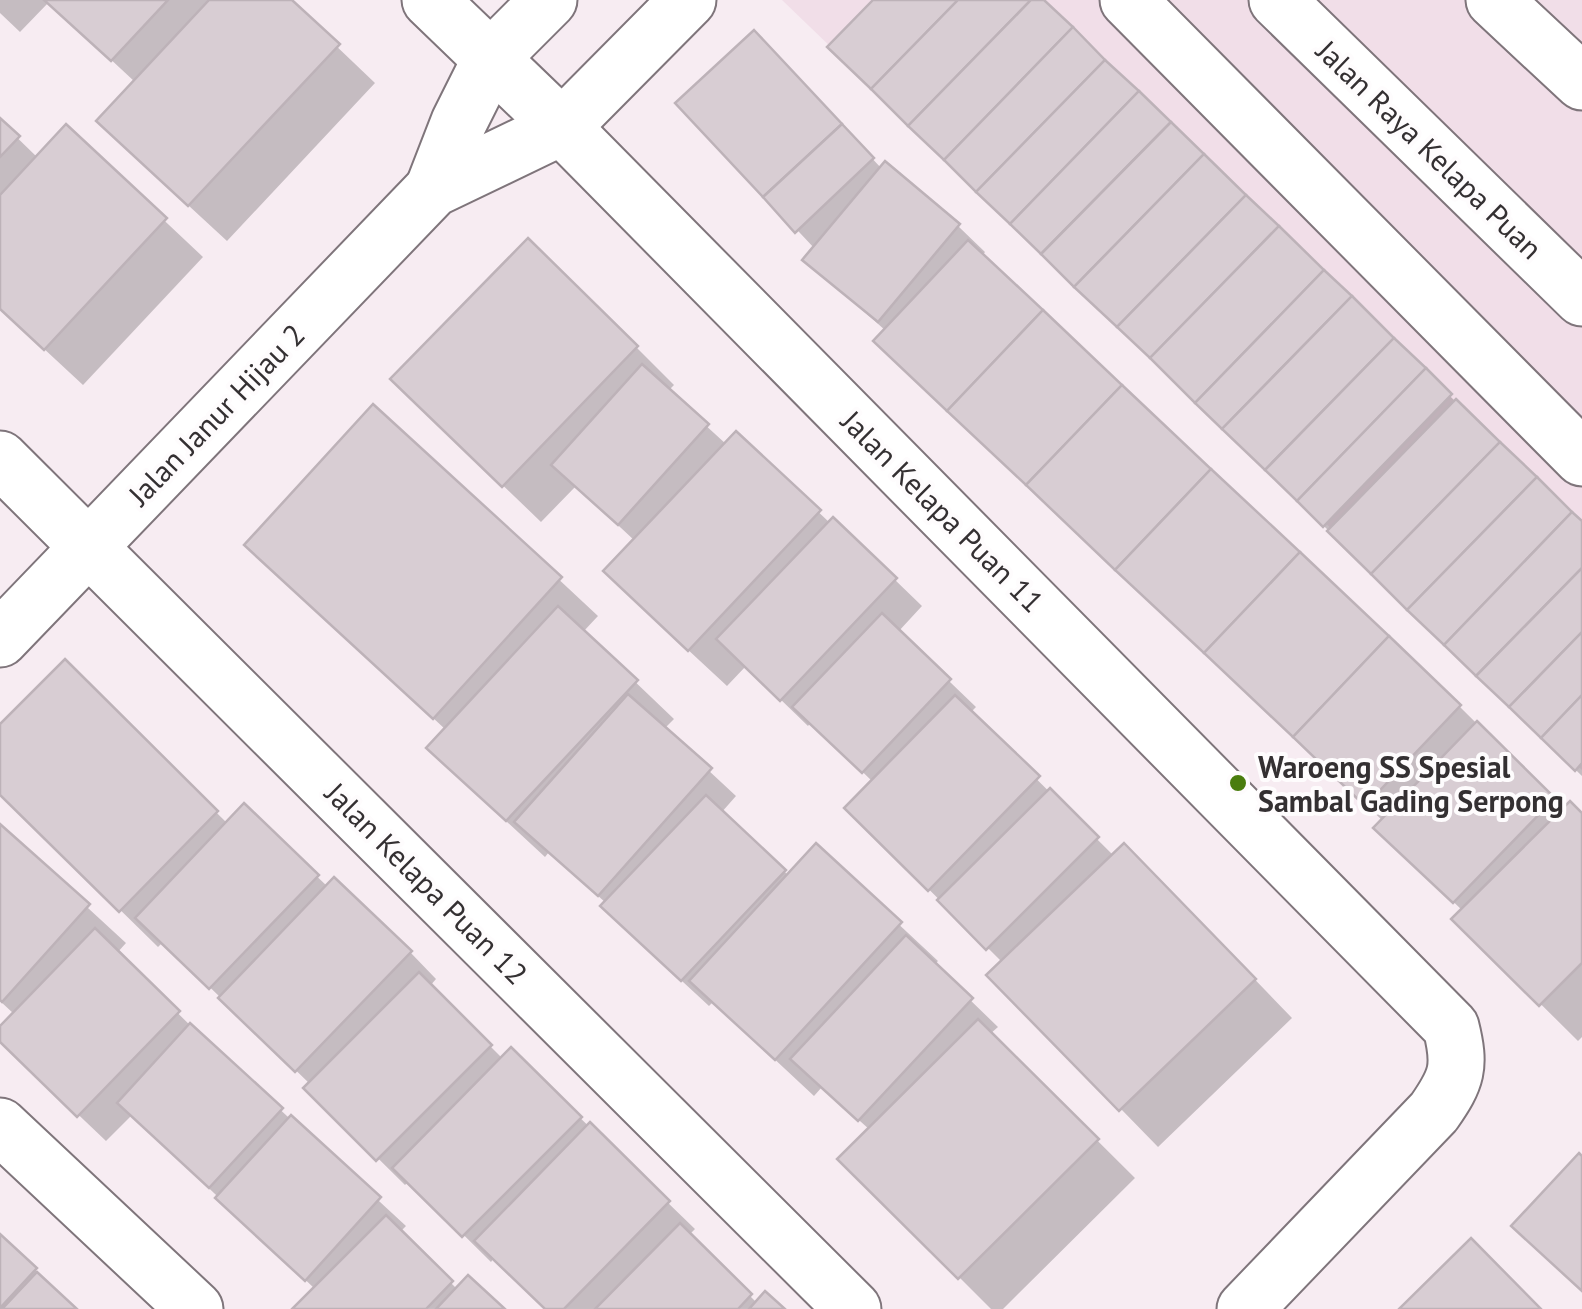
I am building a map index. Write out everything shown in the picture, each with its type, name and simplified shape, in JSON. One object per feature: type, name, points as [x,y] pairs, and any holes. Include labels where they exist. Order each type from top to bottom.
[{"type":"street","name":"Jalan Kelapa Puan 11","points":[[430,0],[562,126],[1451,1027],[1459,1058],[1452,1086],[1434,1112],[1245,1309]]},
{"type":"street","name":"Jalan Janur Hijau 2","points":[[433,189],[459,122],[492,58],[549,0]]},
{"type":"street","name":"Jalan Janur Hijau 2","points":[[0,639],[433,189],[562,126],[688,0]]},
{"type":"street","points":[[1128,0],[1582,458]]},
{"type":"street","name":"Jalan Raya Kelapa Puan","points":[[1277,0],[1582,298]]},
{"type":"street","points":[[1494,0],[1582,82]]},
{"type":"street","name":"Jalan Kelapa Puan 12","points":[[0,458],[853,1309]]},
{"type":"street","points":[[0,1126],[195,1309]]},
{"type":"shaded area","points":[[782,0],[1582,0],[1582,770]]},
{"type":"building","points":[[44,0],[168,0],[111,61]]},
{"type":"building","points":[[209,0],[292,0],[340,44],[188,206],[96,121]]},
{"type":"building","points":[[873,0],[958,0],[871,89],[827,47]]},
{"type":"building","points":[[958,0],[1031,0],[908,126],[871,89]]},
{"type":"building","points":[[1031,0],[1044,0],[1073,27],[944,160],[908,126]]},
{"type":"building","points":[[1073,27],[1105,60],[976,192],[944,160]]},
{"type":"building","points":[[754,30],[842,124],[763,197],[675,103]]},
{"type":"building","points":[[1105,60],[1139,91],[1010,224],[976,192]]},
{"type":"building","points":[[1139,91],[1171,122],[1041,254],[1010,224]]},
{"type":"building","points":[[0,118],[20,136],[0,157]]},
{"type":"building","points":[[1171,122],[1204,154],[1074,287],[1041,254]]},
{"type":"building","points":[[66,124],[167,218],[44,350],[0,309],[0,195]]},
{"type":"building","points":[[842,124],[874,158],[795,233],[763,197]]},
{"type":"building","points":[[1204,154],[1246,195],[1117,327],[1074,287]]},
{"type":"building","points":[[885,161],[960,224],[878,322],[802,260]]},
{"type":"building","points":[[1246,195],[1279,226],[1150,358],[1117,327]]},
{"type":"building","points":[[1279,226],[1324,270],[1195,403],[1150,358]]},
{"type":"building","points":[[528,238],[638,346],[502,487],[390,379]]},
{"type":"building","points":[[968,240],[1043,310],[947,411],[873,341]]},
{"type":"building","points":[[1324,270],[1352,296],[1222,429],[1195,403]]},
{"type":"building","points":[[1352,296],[1394,338],[1265,470],[1222,429]]},
{"type":"building","points":[[1043,310],[1122,385],[1026,485],[947,411]]},
{"type":"building","points":[[1394,338],[1426,368],[1297,501],[1265,470]]},
{"type":"building","points":[[642,364],[709,424],[618,525],[551,465]]},
{"type":"building","points":[[1426,368],[1452,394],[1323,527],[1297,501]]},
{"type":"building","points":[[1122,385],[1211,469],[1115,570],[1026,485]]},
{"type":"building","points":[[1456,399],[1500,442],[1371,574],[1327,531]]},
{"type":"building","points":[[373,404],[562,577],[433,719],[244,545]]},
{"type":"building","points":[[736,431],[821,510],[688,651],[603,571]]},
{"type":"building","points":[[1500,442],[1537,477],[1407,610],[1371,574]]},
{"type":"building","points":[[1211,469],[1300,552],[1204,653],[1115,570]]},
{"type":"building","points":[[1537,477],[1572,512],[1444,645],[1407,610]]},
{"type":"building","points":[[1572,512],[1582,521],[1582,568],[1476,676],[1444,645]]},
{"type":"building","points":[[833,517],[897,578],[780,701],[716,639]]},
{"type":"building","points":[[1300,552],[1389,636],[1293,737],[1204,653]]},
{"type":"building","points":[[1582,568],[1582,632],[1509,707],[1476,676]]},
{"type":"building","points":[[558,606],[638,680],[506,821],[426,748]]},
{"type":"building","points":[[882,613],[951,679],[862,773],[792,707]]},
{"type":"building","points":[[1582,632],[1582,695],[1541,738],[1509,707]]},
{"type":"building","points":[[1389,636],[1461,705],[1365,806],[1293,737]]},
{"type":"building","points":[[65,659],[218,811],[119,912],[0,795],[0,724]]},
{"type":"building","points":[[628,694],[712,768],[598,896],[514,822]]},
{"type":"building","points":[[955,695],[1040,776],[928,891],[844,808]]},
{"type":"building","points":[[1582,695],[1582,763],[1575,771],[1541,738]]},
{"type":"building","points":[[1477,721],[1555,798],[1453,903],[1373,828]]},
{"type":"building","points":[[1050,788],[1099,837],[986,950],[937,900]]},
{"type":"building","points":[[706,795],[786,870],[681,981],[600,906]]},
{"type":"building","points":[[1570,801],[1582,813],[1582,963],[1539,1006],[1451,919]]},
{"type":"building","points":[[244,803],[319,875],[209,989],[135,918]]},
{"type":"building","points":[[0,824],[90,904],[2,1002],[0,1000]]},
{"type":"building","points":[[816,843],[902,922],[775,1060],[689,981]]},
{"type":"building","points":[[1124,843],[1256,979],[1119,1111],[986,975]]},
{"type":"building","points":[[334,877],[412,951],[295,1072],[218,998]]},
{"type":"building","points":[[95,928],[180,1011],[77,1117],[0,1042],[0,1026]]},
{"type":"building","points":[[906,935],[973,998],[858,1121],[790,1059]]},
{"type":"building","points":[[419,972],[492,1045],[376,1161],[303,1088]]},
{"type":"building","points":[[978,1019],[1099,1139],[958,1279],[837,1159]]},
{"type":"building","points":[[190,1023],[283,1108],[209,1188],[117,1103]]},
{"type":"building","points":[[511,1047],[582,1117],[462,1237],[392,1168]]},
{"type":"building","points":[[291,1115],[381,1197],[305,1281],[215,1198]]},
{"type":"building","points":[[590,1122],[670,1201],[564,1309],[545,1309],[474,1241]]},
{"type":"building","points":[[1579,1153],[1582,1156],[1582,1291],[1511,1226]]},
{"type":"building","points":[[386,1215],[453,1281],[426,1309],[292,1309]]},
{"type":"building","points":[[680,1223],[752,1294],[738,1309],[595,1309]]},
{"type":"building","points":[[0,1234],[37,1268],[0,1308]]},
{"type":"building","points":[[1471,1238],[1541,1309],[1399,1309]]},
{"type":"building","points":[[37,1272],[77,1309],[2,1309]]},
{"type":"building","points":[[468,1275],[505,1309],[436,1309]]},
{"type":"building","points":[[765,1291],[785,1309],[749,1309]]},
{"type":"place","name":"Waroeng SS Spesial Sambal Gading Serpong","points":[[1238,783]]}]
